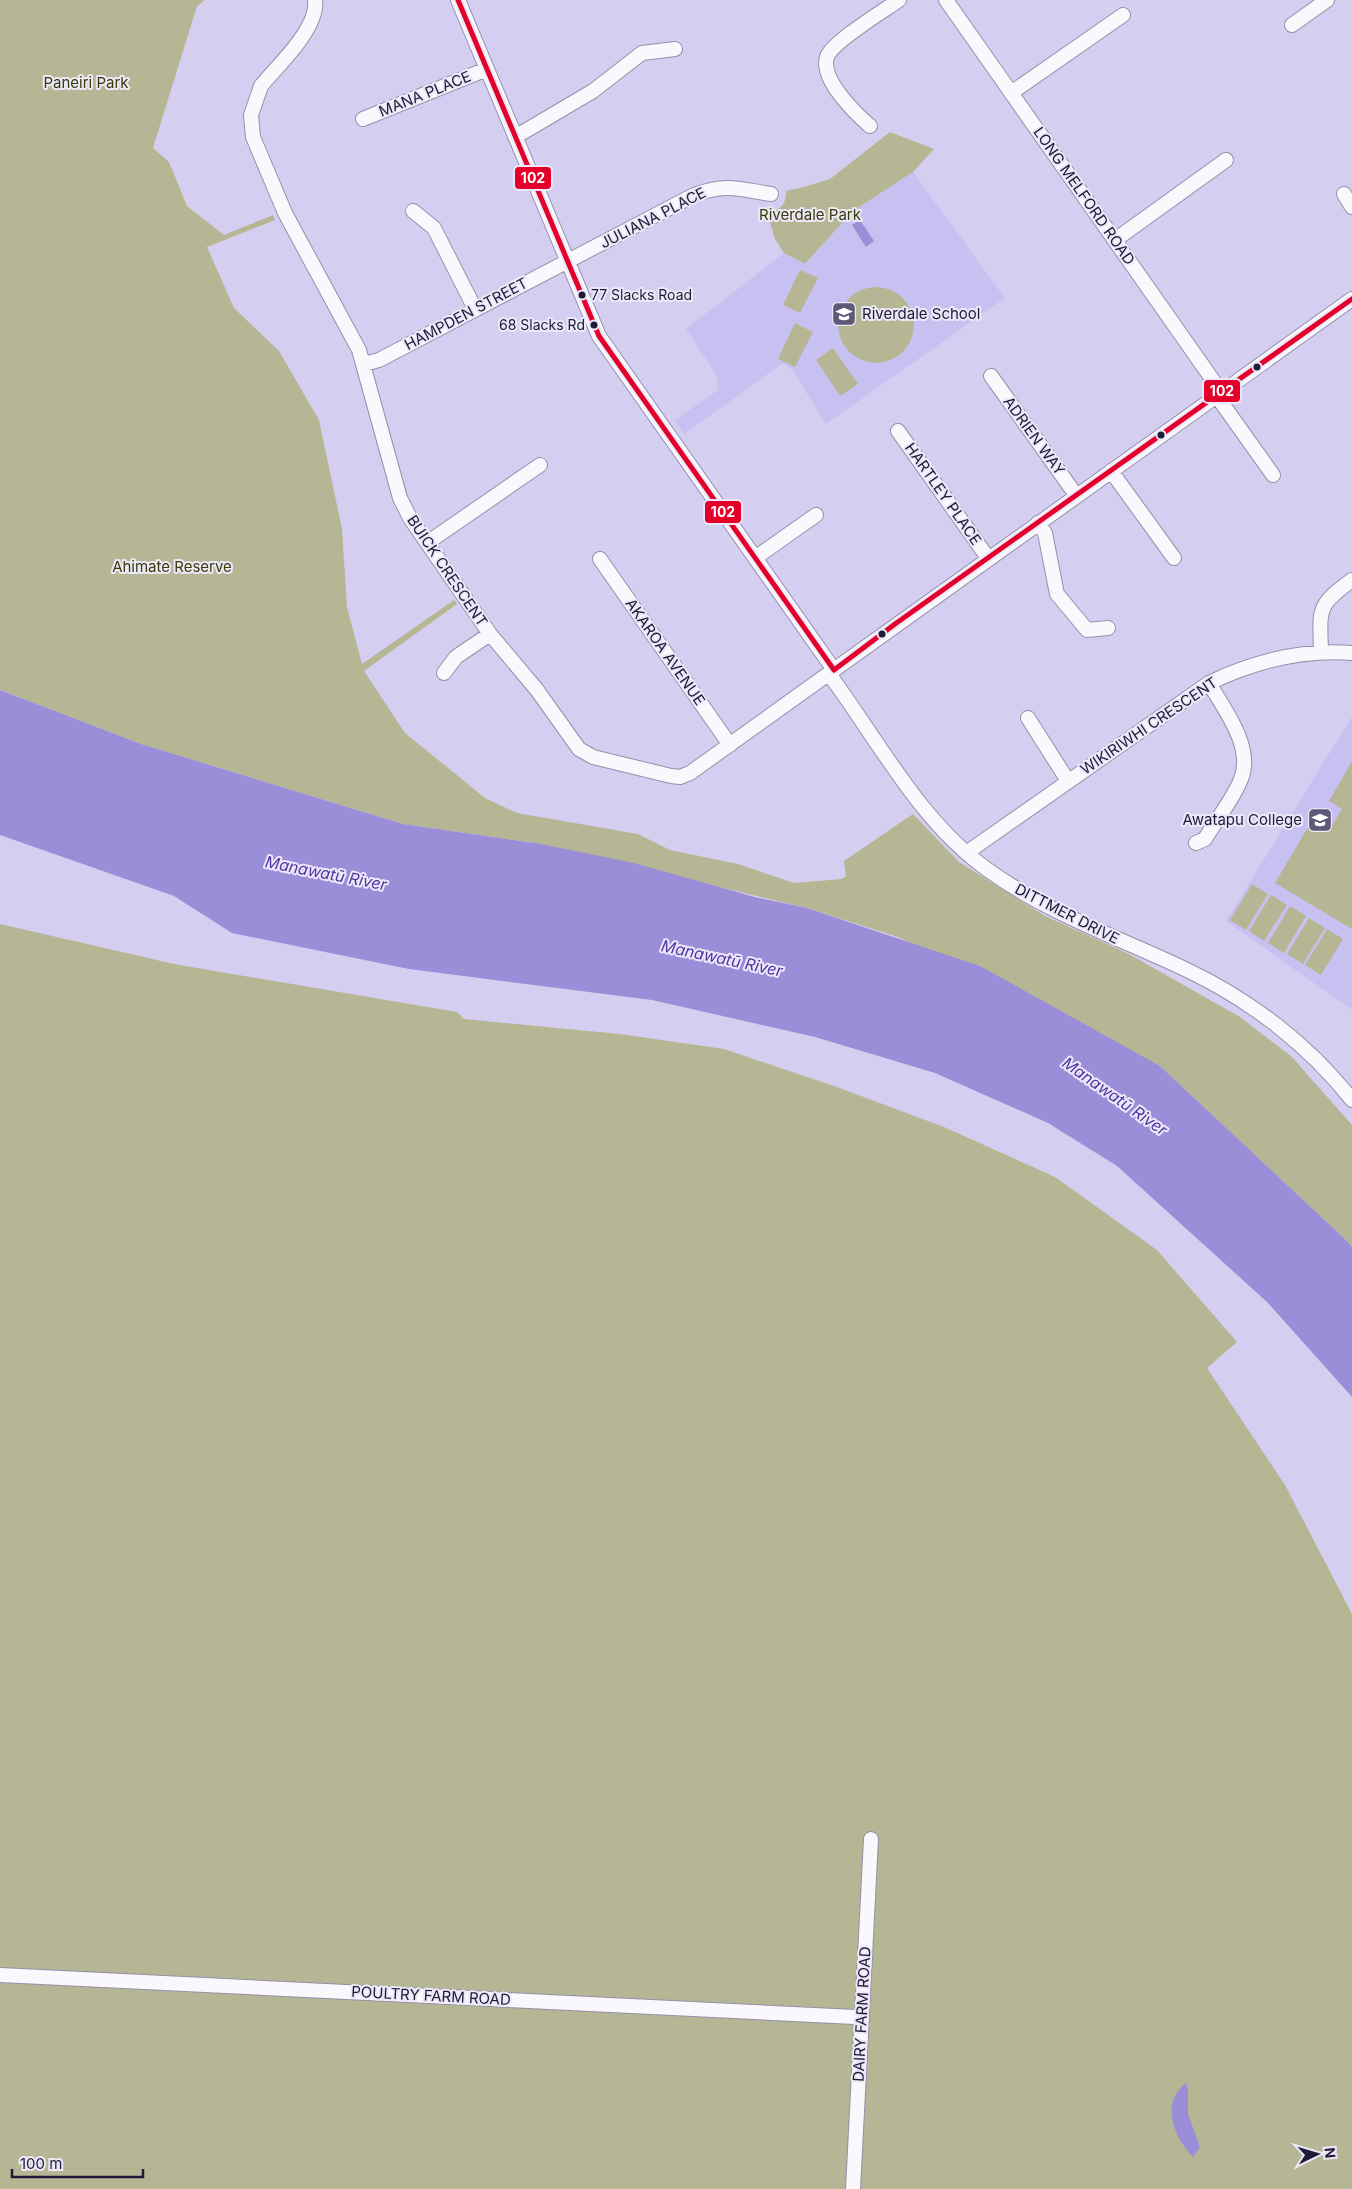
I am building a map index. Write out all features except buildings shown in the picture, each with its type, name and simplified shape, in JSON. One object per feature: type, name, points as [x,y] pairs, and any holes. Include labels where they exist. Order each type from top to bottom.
[{"type":"street","name":"BUICK CRESCENT","points":[[315,0],[314,14],[307,30],[261,86],[256,96],[251,115],[251,127],[256,147],[284,213],[343,318],[364,364],[400,498],[410,518],[490,634],[537,690],[579,749],[588,755],[663,774],[680,777],[690,773],[1352,299]]},
{"type":"street","name":"DITTMER DRIVE","points":[[458,0],[602,342],[755,558],[921,804],[941,829],[968,854],[1004,882],[1055,911],[1188,970],[1251,1006],[1299,1045],[1332,1076],[1352,1100]]},
{"type":"street","points":[[870,126],[855,113],[833,83],[827,70],[828,56],[843,40],[899,0]]},
{"type":"street","name":"LONG MELFORD ROAD","points":[[946,0],[1217,386],[1221,402],[1273,475]]},
{"type":"street","points":[[1292,25],[1327,0]]},
{"type":"street","points":[[1011,93],[1123,15]]},
{"type":"street","points":[[516,138],[593,91],[642,53],[675,49]]},
{"type":"street","name":"MANA PLACE","points":[[363,119],[487,69]]},
{"type":"street","points":[[1115,240],[1226,160]]},
{"type":"street","name":"JULIANA PLACE","points":[[567,261],[694,195],[715,188],[735,188],[771,194]]},
{"type":"street","points":[[1344,194],[1352,207]]},
{"type":"street","points":[[413,211],[434,228],[475,309]]},
{"type":"street","name":"HAMPDEN STREET","points":[[364,364],[379,360],[567,261]]},
{"type":"street","name":"ADRIEN WAY","points":[[991,376],[1076,496]]},
{"type":"street","name":"HARTLEY PLACE","points":[[898,431],[988,558]]},
{"type":"street","points":[[427,543],[540,465]]},
{"type":"street","points":[[1111,471],[1174,558]]},
{"type":"street","points":[[755,558],[816,515]]},
{"type":"street","points":[[1038,523],[1045,533],[1057,594],[1087,630],[1108,628]]},
{"type":"street","name":"AKAROA AVENUE","points":[[600,559],[730,745]]},
{"type":"street","points":[[1321,652],[1322,608],[1330,596],[1352,580]]},
{"type":"street","points":[[444,673],[456,657],[490,634]]},
{"type":"street","name":"WIKIRIWHI CRESCENT","points":[[968,854],[972,849],[1209,683],[1235,670],[1285,656],[1321,652],[1352,653]]},
{"type":"street","points":[[1196,843],[1205,839],[1210,831],[1242,779],[1244,765],[1244,751],[1239,739],[1209,683]]},
{"type":"street","points":[[1028,718],[1068,781]]},
{"type":"street","name":"DAIRY FARM ROAD","points":[[854,2189],[871,1839]]},
{"type":"street","name":"POULTRY FARM ROAD","points":[[0,1975],[855,2017],[862,2019]]},
{"type":"shaded area","name":"Riverdale School","points":[[913,172],[1005,298],[826,424],[793,371],[783,363],[684,434],[674,421],[718,390],[717,376],[686,329],[784,253],[806,264],[853,211]]},
{"type":"shaded area","name":"Awatapu College","points":[[1352,718],[1352,1010],[1226,921]]},
{"type":"green space","name":"Ahimate Reserve","points":[[0,0],[205,0],[197,6],[153,148],[169,162],[187,206],[224,235],[273,215],[275,220],[207,247],[234,308],[279,351],[319,420],[342,529],[347,607],[362,664],[454,600],[457,604],[364,671],[405,733],[485,798],[517,813],[638,834],[670,850],[738,864],[794,883],[842,879],[846,876],[844,861],[913,814],[959,862],[1045,916],[1127,953],[1240,1017],[1291,1056],[1352,1125],[1352,1246],[1160,1066],[898,937],[807,908],[541,844],[403,824],[141,744],[0,690]]},
{"type":"green space","name":"Riverdale Park","points":[[890,132],[934,149],[913,172],[853,211],[805,264],[784,253],[775,239],[767,212],[782,206],[786,191],[830,179]]},
{"type":"green space","points":[[800,270],[818,278],[800,313],[783,305]]},
{"type":"green space","points":[[876,287],[890,290],[903,298],[911,311],[914,325],[911,339],[903,352],[890,360],[876,363],[862,360],[849,352],[841,339],[838,325],[841,311],[849,298],[862,290]]},
{"type":"green space","points":[[795,323],[813,332],[795,367],[778,359]]},
{"type":"green space","points":[[833,348],[858,384],[840,396],[816,360]]},
{"type":"green space","points":[[1352,761],[1352,929],[1275,883],[1314,817],[1331,827],[1342,809],[1329,801]]},
{"type":"green space","points":[[1252,884],[1268,894],[1246,930],[1230,920]]},
{"type":"green space","points":[[1271,895],[1287,905],[1264,941],[1249,931]]},
{"type":"green space","points":[[1290,906],[1306,916],[1284,953],[1268,943]]},
{"type":"green space","points":[[1309,918],[1325,928],[1303,964],[1287,954]]},
{"type":"green space","points":[[0,924],[174,964],[457,1012],[464,1019],[620,1034],[724,1049],[837,1087],[944,1127],[1055,1177],[1157,1250],[1237,1342],[1207,1368],[1285,1485],[1352,1614],[1352,2189],[0,2189]]},
{"type":"green space","points":[[1327,929],[1343,939],[1321,975],[1305,965]]},
{"type":"water","points":[[860,220],[874,241],[866,247],[852,225]]},
{"type":"water","name":"Manawatū River","points":[[0,690],[141,744],[403,824],[541,844],[634,863],[755,897],[807,908],[980,966],[1160,1066],[1348,1242],[1352,1247],[1352,1397],[1267,1302],[1117,1166],[1048,1123],[935,1073],[815,1037],[652,1000],[409,969],[232,933],[174,896],[0,835]]},
{"type":"water","points":[[1186,2083],[1188,2089],[1188,2114],[1200,2147],[1193,2157],[1180,2139],[1172,2120],[1173,2100]]},
{"type":"transit line","name":"102","points":[[458,0],[599,336],[834,670]]},
{"type":"transit line","name":"102","points":[[834,670],[895,624],[1352,299]]},
{"type":"place","name":"77 Slacks Road","points":[[582,295]]},
{"type":"place","name":"Riverdale School","points":[[844,314]]},
{"type":"place","name":"68 Slacks Rd","points":[[594,325]]},
{"type":"place","name":"Awatapu College","points":[[1320,820]]},
{"type":"park label","name":"Paneiri Park","points":[[86,83]]}]
